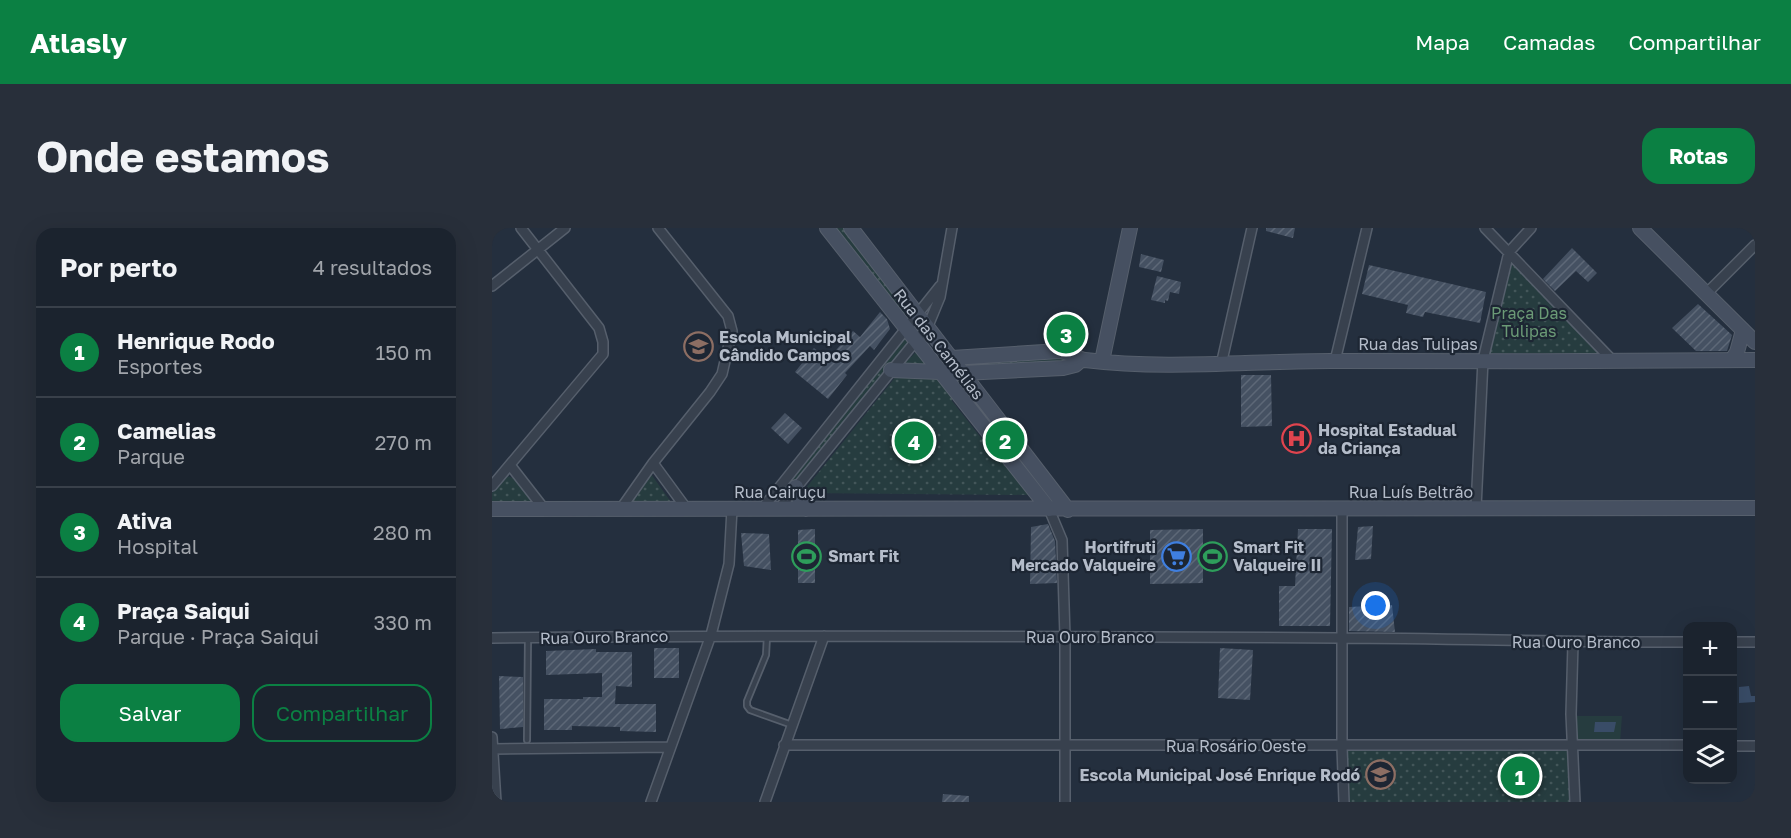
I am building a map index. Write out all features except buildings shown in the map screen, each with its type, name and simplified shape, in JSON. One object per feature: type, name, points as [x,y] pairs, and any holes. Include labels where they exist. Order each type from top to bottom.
[{"type":"street","points":[[492,486],[603,354],[603,342],[599,328],[521,228]]},
{"type":"street","points":[[492,286],[565,228]]},
{"type":"street","points":[[620,510],[722,374],[732,331],[728,316],[658,228]]},
{"type":"street","name":"Rua das Camélias","points":[[827,228],[1049,509]]},
{"type":"street","name":"Rua das Camélias","points":[[851,228],[1068,510]]},
{"type":"street","points":[[778,510],[928,326],[937,307],[952,228]]},
{"type":"street","points":[[1102,361],[1130,228]]},
{"type":"street","points":[[1221,365],[1252,228]]},
{"type":"street","points":[[1335,361],[1367,228]]},
{"type":"street","points":[[1485,228],[1612,360]]},
{"type":"street","points":[[1476,508],[1484,360],[1509,252],[1531,228]]},
{"type":"street","points":[[1640,228],[1755,342]]},
{"type":"street","points":[[1706,294],[1755,245]]},
{"type":"street","points":[[762,509],[941,284]]},
{"type":"street","points":[[1731,360],[1737,352],[1743,330]]},
{"type":"street","name":"Rua das Tulipas","points":[[952,358],[1060,351],[1069,352],[1082,360],[1221,365],[1335,361],[1755,360]]},
{"type":"street","name":"Rua das Tulipas","points":[[891,370],[963,373],[1063,368],[1082,360]]},
{"type":"street","points":[[836,416],[847,424]]},
{"type":"street","points":[[653,463],[686,508]]},
{"type":"street","points":[[510,465],[545,510]]},
{"type":"street","points":[[796,487],[798,496],[806,509]]},
{"type":"street","name":"Rua Cairuçu","points":[[492,510],[686,508],[1068,510]]},
{"type":"street","points":[[1342,508],[1344,802]]},
{"type":"street","name":"Rua Luís Beltrão","points":[[1068,510],[1755,508]]},
{"type":"street","points":[[651,802],[711,635],[729,564],[732,509]]},
{"type":"street","points":[[1049,509],[1062,540],[1065,637],[1065,802]]},
{"type":"street","name":"Rua Ouro Branco","points":[[492,638],[711,635],[1683,642]]},
{"type":"street","points":[[765,802],[824,636]]},
{"type":"street","points":[[1737,642],[1755,642]]},
{"type":"street","points":[[1573,643],[1572,744],[1575,802]]},
{"type":"street","points":[[492,737],[496,802]]},
{"type":"street","name":"Rua Rosário Oeste","points":[[784,745],[1342,747],[1683,745]]},
{"type":"street","points":[[1737,746],[1755,746]]},
{"type":"street","points":[[493,749],[670,747]]},
{"type":"lane","points":[[767,636],[766,655],[747,706],[750,710],[792,725]]},
{"type":"lane","points":[[527,740],[528,638]]},
{"type":"green space","points":[[832,228],[845,228],[913,313],[909,319],[907,319]]},
{"type":"green space","name":"Praça Das Tulipas","points":[[1513,260],[1601,353],[1488,353]]},
{"type":"green space","points":[[901,338],[906,338],[910,342],[781,501],[777,496]]},
{"type":"green space","points":[[918,350],[933,367],[904,364]]},
{"type":"green space","points":[[1066,354],[1070,363],[967,369],[960,361]]},
{"type":"green space","points":[[897,375],[940,378],[953,395],[952,401],[997,458],[1003,458],[1032,495],[802,493]]},
{"type":"green space","points":[[961,380],[1052,499],[1050,500],[957,382]]},
{"type":"green space","points":[[651,474],[671,502],[632,503]]},
{"type":"green space","points":[[507,476],[524,486],[531,504],[492,503],[492,493]]},
{"type":"green space","points":[[1575,716],[1622,716],[1620,744],[1572,744]]},
{"type":"green space","points":[[1572,744],[1575,802],[1344,802],[1342,747]]},
{"type":"water","points":[[1749,686],[1751,696],[1755,696],[1755,702],[1739,703],[1739,687]]},
{"type":"water","points":[[1595,722],[1616,722],[1614,732],[1594,732]]},
{"type":"place","name":"Ativa","points":[[1066,334]]},
{"type":"place","name":"Escola Municipal Cândido Campos","points":[[698,346]]},
{"type":"place","name":"Hospital Estadual da Criança","points":[[1297,439]]},
{"type":"place","name":"Camelias","points":[[1005,440]]},
{"type":"place","name":"Praça Saiqui","points":[[914,441]]},
{"type":"place","name":"Smart Fit","points":[[807,556]]},
{"type":"place","name":"Hortifruti Mercado Valqueire","points":[[1177,556]]},
{"type":"place","name":"Smart Fit Valqueire II","points":[[1212,556]]},
{"type":"place","name":"Escola Municipal José Enrique Rodó","points":[[1381,775]]},
{"type":"place","name":"Henrique Rodo","points":[[1520,776]]}]
